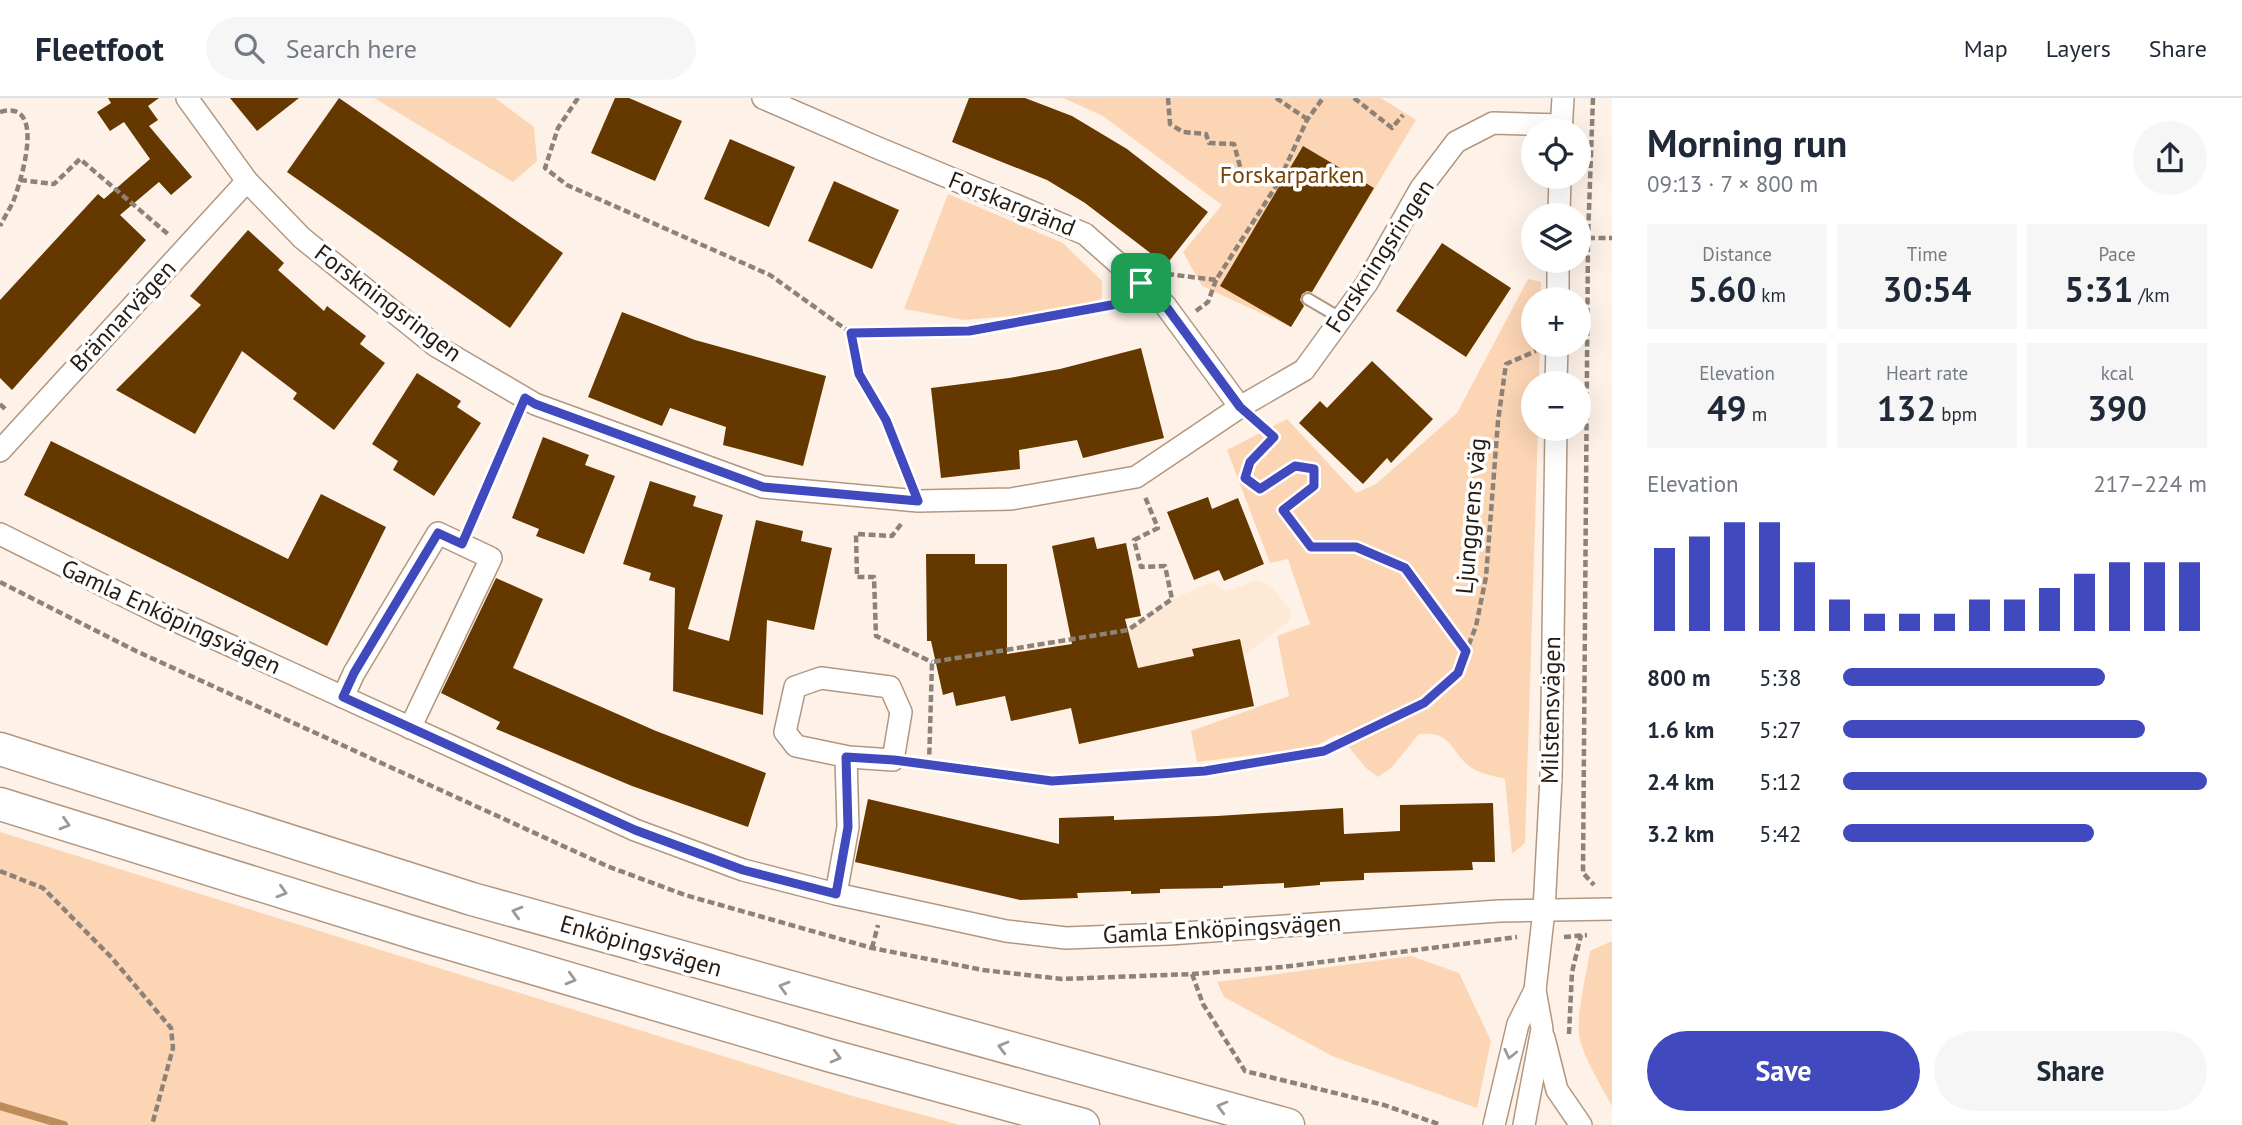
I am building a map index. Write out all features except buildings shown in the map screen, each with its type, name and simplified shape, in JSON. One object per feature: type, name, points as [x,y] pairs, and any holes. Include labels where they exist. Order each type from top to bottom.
[{"type":"main road","name":"Enköpingsvägen","points":[[0,749],[472,899],[1288,1125]]},
{"type":"main road","name":"Enköpingsvägen","points":[[0,804],[421,935],[1049,1119],[1083,1125]]},
{"type":"street","name":"Forskningsringen","points":[[187,98],[247,181],[303,238],[436,346],[535,404],[763,487],[918,501],[1012,499],[1136,477],[1240,407],[1304,370],[1367,283],[1422,188],[1456,142],[1493,123],[1521,125]]},
{"type":"street","name":"Forskargränd","points":[[763,98],[1085,234],[1165,305],[1240,407]]},
{"type":"street","points":[[1562,119],[1563,98]]},
{"type":"street","name":"Brännarvägen","points":[[0,451],[247,181]]},
{"type":"street","name":"Milstensvägen","points":[[1524,1125],[1542,1029],[1535,990],[1544,910],[1551,778],[1556,441]]},
{"type":"street","points":[[343,697],[354,673],[438,533],[462,544],[491,558],[410,728]]},
{"type":"street","name":"Gamla Enköpingsvägen","points":[[0,534],[94,582],[635,830],[743,870],[836,894],[1006,931],[1066,938],[1603,908]]},
{"type":"street","points":[[821,678],[890,687],[901,712],[894,760],[846,757],[796,746],[785,732],[795,687],[821,678]]},
{"type":"street","points":[[836,894],[848,827],[846,757]]},
{"type":"street","name":"Milstensvägen","points":[[1494,1125],[1518,1024],[1535,990]]},
{"type":"street","points":[[1542,1029],[1557,1090],[1581,1125]]},
{"type":"lane","points":[[1308,299],[1342,319]]},
{"type":"path","points":[[578,98],[558,128],[545,168],[567,185],[770,275],[851,333],[969,331],[1117,304],[1150,272],[1216,280]]},
{"type":"path","points":[[1168,98],[1170,124],[1183,132],[1206,134],[1209,143],[1234,144],[1242,174],[1258,171],[1278,183]]},
{"type":"path","points":[[1276,98],[1307,120]]},
{"type":"path","points":[[1208,302],[1216,280],[1278,183],[1307,120],[1324,98]]},
{"type":"path","points":[[1354,98],[1392,128],[1403,115]]},
{"type":"path","points":[[1589,203],[1593,98]]},
{"type":"path","points":[[0,112],[7,107],[19,107],[25,111],[27,119],[20,180],[0,226]]},
{"type":"path","points":[[20,180],[54,184],[80,159],[185,249]]},
{"type":"path","points":[[1591,238],[1612,238]]},
{"type":"path","points":[[1569,1046],[1572,972],[1579,937],[1595,923],[1603,908],[1595,887],[1583,873],[1588,273]]},
{"type":"path","points":[[851,333],[859,374],[886,420],[918,501]]},
{"type":"path","name":"Ljunggrens väg","points":[[894,760],[1052,781],[1205,771],[1324,751],[1424,703],[1458,673],[1476,626],[1486,577],[1497,421],[1506,364],[1523,357]]},
{"type":"path","points":[[462,544],[525,398]]},
{"type":"path","points":[[1240,407],[1274,437],[1250,462],[1245,478],[1260,489],[1295,466],[1314,469],[1314,486],[1283,510],[1311,547],[1356,547],[1405,568],[1466,651]]},
{"type":"path","points":[[892,536],[856,534],[857,578],[874,577],[876,636],[932,662],[1128,630],[1172,599],[1165,566],[1141,567],[1135,540],[1158,528],[1136,477]]},
{"type":"path","points":[[0,582],[9,587]]},
{"type":"path","points":[[929,765],[932,662]]},
{"type":"path","points":[[0,871],[43,888],[111,957],[171,1028],[173,1048],[152,1125]]},
{"type":"path","points":[[1192,974],[1203,1004],[1245,1071],[1384,1105],[1441,1125]]},
{"type":"shaded area","points":[[1255,580],[1270,585],[1290,610],[1290,621],[1243,656],[1193,650],[1194,656],[1138,668],[1128,630],[1149,613],[1172,599],[1212,582],[1227,592]]},
{"type":"green space","points":[[374,98],[495,98],[534,127],[537,161],[513,182]]},
{"type":"green space","name":"Forskarparken","points":[[1063,98],[1381,98],[1416,120],[1291,327],[1202,286],[1183,252],[1222,205],[1103,116]]},
{"type":"green space","points":[[948,194],[1063,243],[1102,281],[1102,298],[1085,310],[964,320],[904,309]]},
{"type":"green space","points":[[1528,279],[1541,282],[1541,287],[1524,287]]},
{"type":"green space","points":[[1521,292],[1521,357],[1540,357],[1539,371],[1521,371],[1521,441],[1538,441],[1525,843],[1512,854],[1505,779],[1472,768],[1449,742],[1438,735],[1419,734],[1391,768],[1378,777],[1366,768],[1338,734],[1314,747],[1197,762],[1191,731],[1289,696],[1277,636],[1310,624],[1288,559],[1270,563],[1227,450],[1287,419],[1356,493],[1376,484],[1457,413]]},
{"type":"green space","points":[[0,832],[849,1095],[960,1125],[0,1125]]},
{"type":"green space","points":[[1612,941],[1612,1106],[1584,1051],[1579,1025],[1590,951]]},
{"type":"green space","points":[[1411,956],[1459,973],[1491,1041],[1477,1108],[1332,1056],[1224,997],[1217,982]]},
{"type":"waterway","points":[[0,1106],[64,1125]]},
{"type":"route","points":[[1141,283],[1165,305],[1240,407],[1274,437],[1250,462],[1245,478],[1260,489],[1295,466],[1314,469],[1314,486],[1283,510],[1311,547],[1356,547],[1405,568],[1466,651],[1458,673],[1424,703],[1324,751],[1205,771],[1052,781],[894,760],[846,757],[848,827],[836,894],[743,870],[635,830],[343,697],[354,673],[438,533],[462,544],[525,398],[535,404],[763,487],[918,501],[886,420],[859,374],[851,333],[969,331],[1117,304],[1141,283]]}]
